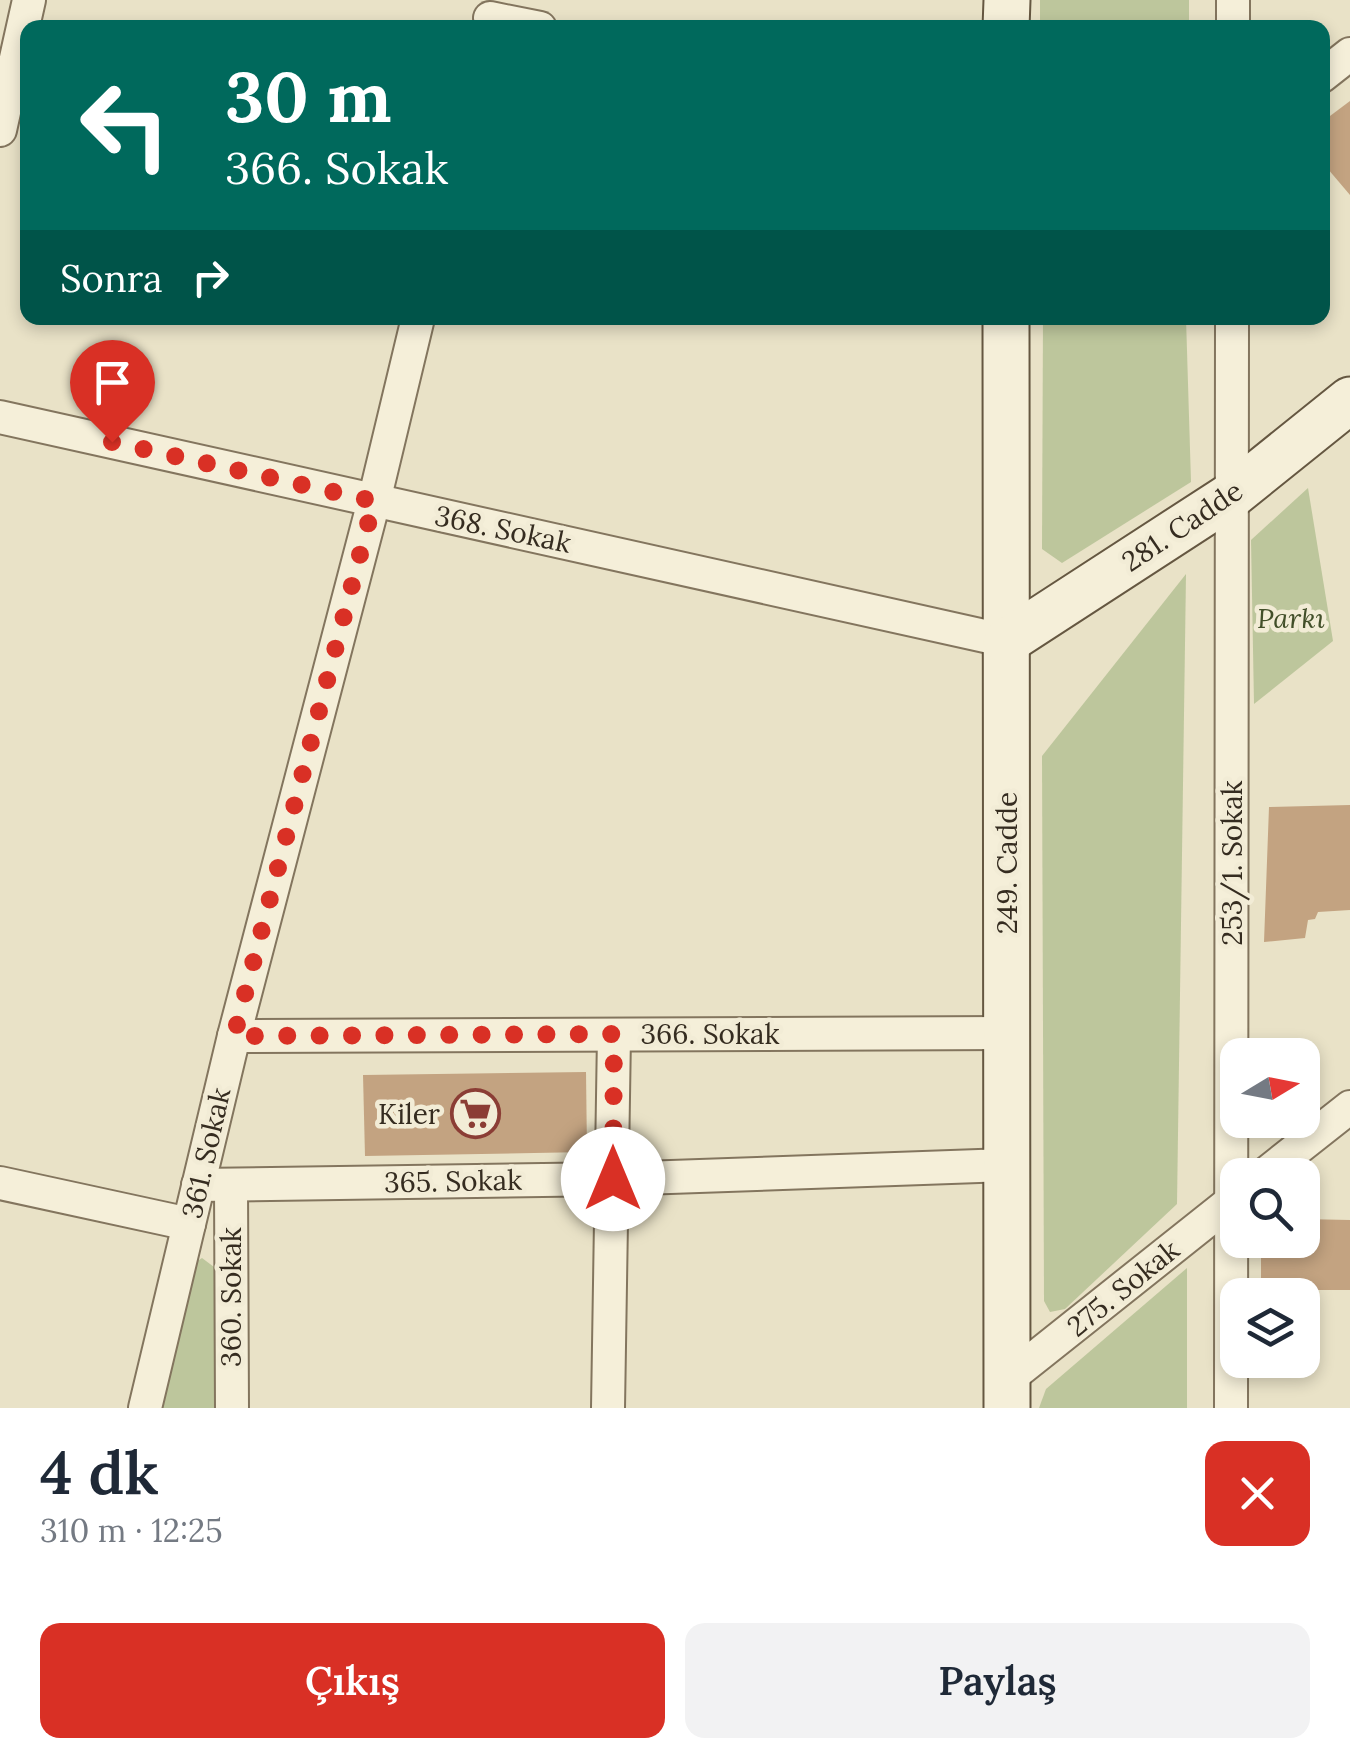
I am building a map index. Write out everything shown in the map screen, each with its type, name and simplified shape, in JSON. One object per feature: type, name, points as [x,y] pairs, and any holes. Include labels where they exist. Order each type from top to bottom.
[{"type":"street","points":[[0,130],[20,40]]},
{"type":"street","points":[[1330,70],[1350,54]]},
{"type":"street","name":"361. Sokak","points":[[145,1408],[189,1224],[214,1185],[234,1036],[416,325]]},
{"type":"street","name":"249. Cadde","points":[[1006,325],[1008,1394]]},
{"type":"street","name":"253/1. Sokak","points":[[1232,325],[1234,1158]]},
{"type":"street","name":"281. Cadde","points":[[1006,640],[1232,495],[1350,400]]},
{"type":"street","name":"368. Sokak","points":[[0,417],[1006,640]]},
{"type":"street","name":"366. Sokak","points":[[234,1036],[1007,1033]]},
{"type":"street","points":[[608,1408],[614,1034]]},
{"type":"street","points":[[1286,1158],[1350,1107]]},
{"type":"street","name":"365. Sokak","points":[[214,1185],[613,1179],[1007,1165]]},
{"type":"street","points":[[0,1183],[189,1224]]},
{"type":"street","name":"360. Sokak","points":[[214,1185],[232,1408]]},
{"type":"street","name":"275. Sokak","points":[[1008,1394],[1220,1210]]},
{"type":"street","name":"253/1. Sokak","points":[[1230,1408],[1233,1258]]},
{"type":"green space","points":[[1040,0],[1189,0],[1189,20],[1040,20]]},
{"type":"green space","points":[[1043,325],[1186,325],[1191,482],[1062,563],[1042,549]]},
{"type":"green space","name":"Parkı","points":[[1308,488],[1333,641],[1254,704],[1251,540]]},
{"type":"green space","points":[[1186,574],[1177,1204],[1065,1309],[1050,1312],[1044,1301],[1042,756]]},
{"type":"green space","points":[[202,1258],[214,1267],[214,1408],[156,1408],[187,1268]]},
{"type":"green space","points":[[1187,1268],[1187,1408],[1039,1408],[1046,1389]]},
{"type":"building","points":[[1350,101],[1350,195],[1330,171],[1330,116]]},
{"type":"building","points":[[1350,805],[1350,910],[1318,912],[1315,919],[1308,920],[1305,938],[1264,942],[1269,807]]},
{"type":"building","name":"Kiler","points":[[586,1072],[587,1152],[365,1156],[363,1075]]},
{"type":"building","points":[[1320,1219],[1350,1220],[1350,1290],[1320,1290],[1320,1278],[1261,1278],[1261,1258],[1320,1258]]},
{"type":"place","name":"Kiler","points":[[475,1114]]},
{"type":"route","points":[[112,442],[374,501],[234,1036],[614,1034],[613,1179]]}]
